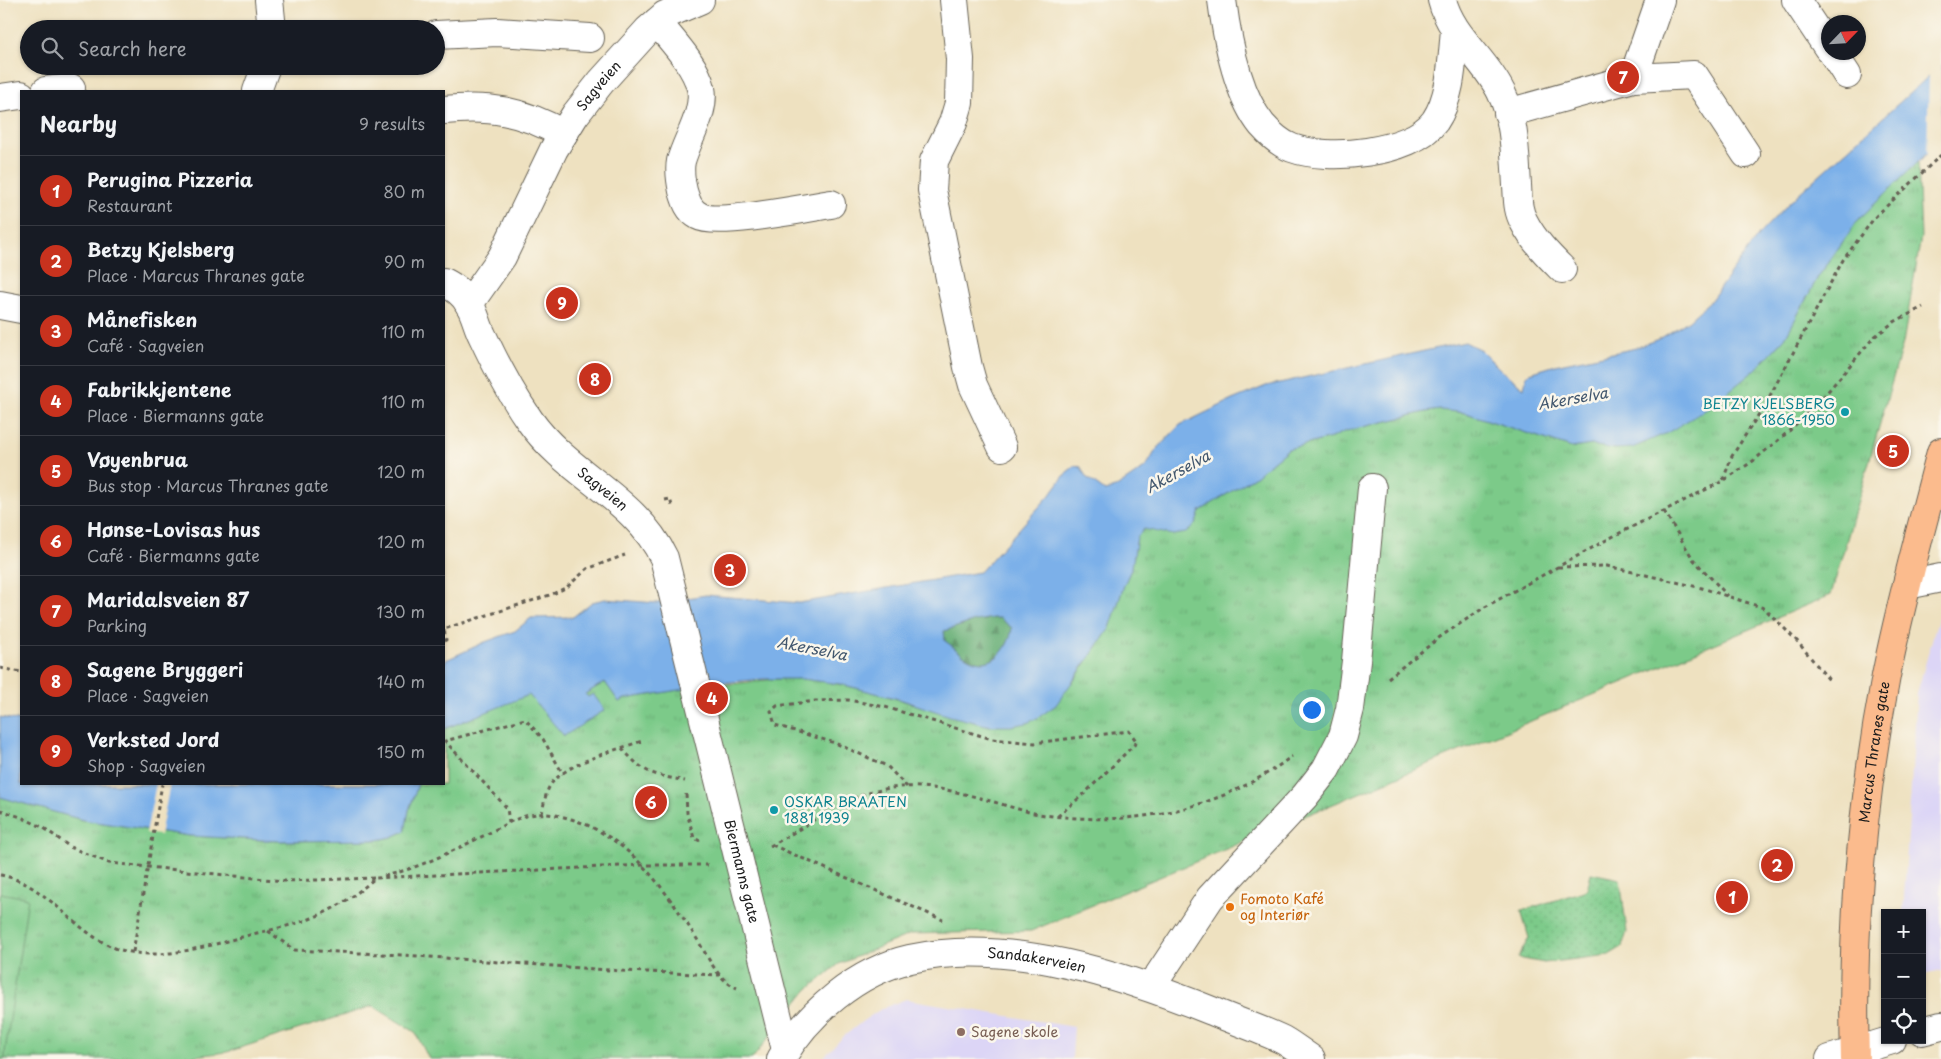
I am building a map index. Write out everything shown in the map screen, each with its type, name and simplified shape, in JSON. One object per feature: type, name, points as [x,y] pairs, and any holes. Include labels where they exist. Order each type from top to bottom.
[{"type":"main road","name":"Marcus Thranes gate","points":[[1847,1057],[1864,836],[1885,685],[1906,585],[1941,452]]},
{"type":"street","points":[[269,0],[271,20]]},
{"type":"street","name":"Sagveien","points":[[469,304],[502,257],[563,134],[601,82],[657,22],[681,7],[700,0]]},
{"type":"street","points":[[954,0],[960,59],[959,103],[953,123],[934,161],[932,190],[968,367],[1002,447]]},
{"type":"street","points":[[1222,0],[1228,45],[1252,109],[1275,138],[1290,148],[1310,153],[1372,151],[1404,142],[1430,127],[1442,109],[1450,79],[1456,30]]},
{"type":"street","points":[[1442,0],[1445,11],[1456,30],[1487,69],[1502,92],[1514,145],[1518,206],[1523,221],[1542,250],[1562,269]]},
{"type":"street","points":[[1633,78],[1660,0]]},
{"type":"street","points":[[1796,0],[1821,38]]},
{"type":"street","points":[[657,22],[686,60],[701,88],[701,104],[680,163],[681,181],[686,202],[691,210],[699,217],[723,219],[831,204]]},
{"type":"street","points":[[445,35],[498,32],[590,38]]},
{"type":"street","points":[[1837,60],[1847,74]]},
{"type":"street","points":[[257,90],[263,75]]},
{"type":"street","points":[[1508,114],[1633,78],[1694,75],[1746,154]]},
{"type":"street","points":[[0,98],[20,95]]},
{"type":"street","points":[[445,110],[471,107],[509,111],[543,123],[563,134]]},
{"type":"street","name":"Sagveien","points":[[445,283],[458,291],[469,304],[481,334],[511,394],[549,446],[573,467],[605,490],[642,524],[665,564],[697,693]]},
{"type":"street","points":[[0,306],[20,309]]},
{"type":"street","points":[[1151,987],[1210,898],[1306,796],[1326,769],[1343,736],[1350,709],[1372,488]]},
{"type":"street","points":[[1906,585],[1941,578]]},
{"type":"street","name":"Biermanns gate","points":[[697,693],[740,859],[771,988],[784,1055]]},
{"type":"street","name":"Sandakerveien","points":[[784,1055],[801,1030],[833,999],[872,974],[910,959],[965,953],[1005,955],[1058,962],[1151,987],[1284,1040],[1311,1059]]},
{"type":"street","points":[[1926,1030],[1941,1026]]},
{"type":"street","points":[[1847,1057],[1881,1044]]},
{"type":"path","points":[[1723,481],[1732,456],[1766,403],[1843,260],[1875,217],[1941,155]]},
{"type":"path","points":[[1350,709],[1440,637],[1485,607],[1556,567],[1723,481],[1752,461],[1788,432],[1824,396],[1874,337],[1894,322],[1923,307]]},
{"type":"path","points":[[1664,511],[1693,559],[1729,597]]},
{"type":"path","points":[[445,629],[552,594],[566,588],[587,569],[624,556]]},
{"type":"path","points":[[1556,567],[1607,566],[1729,597],[1764,608],[1797,641],[1829,680]]},
{"type":"path","points":[[0,668],[20,672]]},
{"type":"path","points":[[907,787],[887,766],[835,743],[775,725],[772,711],[777,706],[815,701],[848,700],[886,707],[992,739],[1035,743],[1129,731],[1137,742],[1058,817]]},
{"type":"path","points":[[509,823],[506,808],[445,741],[525,719],[543,739],[563,774]]},
{"type":"path","points":[[542,814],[546,793],[551,785],[563,774],[642,741]]},
{"type":"path","points":[[622,748],[636,765],[649,773],[686,781],[687,813],[694,838],[704,843]]},
{"type":"path","points":[[0,810],[21,816],[44,828],[70,847],[109,863],[284,881],[643,865],[720,865],[740,859],[772,845],[836,805],[874,792],[925,786],[1058,817],[1116,820],[1148,817],[1203,803],[1260,777],[1299,750]]},
{"type":"path","points":[[133,952],[146,867],[162,785]]},
{"type":"path","points":[[0,875],[22,883],[40,893],[98,938],[114,947],[133,952],[158,954],[187,950],[311,919],[339,906],[376,878],[407,871],[509,823],[529,815],[542,814],[566,818],[601,832],[622,846],[643,865],[678,910],[720,975],[735,987],[746,991],[771,988]]},
{"type":"path","points":[[772,845],[945,921]]},
{"type":"path","points":[[267,931],[294,950],[403,955],[622,971],[720,975]]},
{"type":"shaded area","points":[[1941,609],[1941,971],[1926,974],[1926,909],[1903,909],[1917,693]]},
{"type":"shaded area","name":"Sagene skole","points":[[906,999],[1074,1027],[1072,1059],[822,1059],[843,1037],[863,1021],[881,1009]]},
{"type":"green space","points":[[1918,160],[1921,237],[1903,343],[1831,595],[1031,931],[911,934],[839,964],[805,992],[752,1059],[429,1059],[415,1032],[373,1006],[227,1052],[171,1059],[0,1059],[0,797],[83,820],[190,836],[280,841],[378,840],[392,837],[405,831],[409,810],[418,785],[445,785],[445,729],[529,694],[587,698],[585,694],[605,682],[619,702],[625,699],[704,686],[776,679],[803,679],[827,682],[874,693],[990,726],[1073,682],[1110,628],[1132,567],[1137,537],[1144,529],[1196,523],[1200,511],[1254,477],[1288,449],[1331,438],[1346,431],[1425,412],[1440,410],[1466,413],[1572,448],[1591,445],[1615,449],[1755,370],[1785,338],[1818,277],[1858,220]]},
{"type":"green space","points":[[1000,618],[1012,628],[1003,651],[992,660],[985,662],[968,658],[945,641],[944,631],[975,621]]},
{"type":"green space","points":[[1591,873],[1620,879],[1627,932],[1622,947],[1609,955],[1544,963],[1518,958],[1529,938],[1521,911],[1587,890]]},
{"type":"green space","points":[[0,893],[28,898],[4,1059],[0,1059]]},
{"type":"water","name":"Akerselva","points":[[1941,65],[1941,140],[1858,220],[1818,277],[1785,338],[1755,370],[1707,409],[1667,433],[1632,448],[1615,449],[1591,445],[1572,448],[1466,413],[1440,410],[1346,431],[1331,438],[1288,449],[1254,477],[1200,511],[1196,523],[1186,533],[1173,535],[1144,529],[1137,537],[1132,567],[1110,628],[1056,705],[1027,723],[1011,726],[990,726],[840,684],[802,679],[763,679],[721,683],[625,699],[619,702],[605,682],[585,694],[588,697],[593,694],[605,710],[564,736],[529,695],[445,729],[445,661],[485,642],[515,631],[531,618],[573,617],[592,602],[605,599],[657,603],[706,595],[799,603],[980,572],[1049,496],[1067,472],[1075,466],[1081,467],[1086,477],[1105,491],[1115,488],[1146,467],[1156,450],[1180,425],[1232,400],[1266,386],[1465,342],[1481,350],[1503,372],[1524,388],[1526,377],[1530,373],[1559,364],[1632,349],[1661,338],[1688,321],[1711,300],[1760,233],[1795,197]],"holes":[[[1000,618],[1012,628],[1003,651],[992,660],[985,662],[968,658],[945,641],[944,631],[975,621]]]},
{"type":"water","points":[[0,717],[20,721],[20,785],[418,785],[409,810],[405,831],[392,837],[378,840],[280,841],[190,836],[83,820],[0,797]]},
{"type":"pier","points":[[1941,62],[1941,143],[1927,156],[1929,72]]},
{"type":"pier","points":[[156,785],[170,785],[160,835],[146,833]]},
{"type":"place","name":"Maridalsveien 87","points":[[1623,77]]},
{"type":"place","name":"Verksted Jord","points":[[562,303]]},
{"type":"place","name":"Sagene Bryggeri","points":[[595,379]]},
{"type":"place","name":"BETZY KJELSBERG 1866-1950","points":[[1845,412]]},
{"type":"place","name":"Vøyenbrua","points":[[1893,451]]},
{"type":"place","name":"Månefisken","points":[[730,570]]},
{"type":"place","name":"Fabrikkjentene","points":[[712,698]]},
{"type":"place","name":"Hønse-Lovisas hus","points":[[651,802]]},
{"type":"place","name":"OSKAR BRAATEN 1881 1939","points":[[774,810]]},
{"type":"place","name":"Betzy Kjelsberg","points":[[1777,865]]},
{"type":"place","name":"Perugina Pizzeria","points":[[1732,897]]},
{"type":"place","name":"Fomoto Kafé og Interiør","points":[[1230,907]]},
{"type":"place","name":"Sagene skole","points":[[961,1032]]}]
